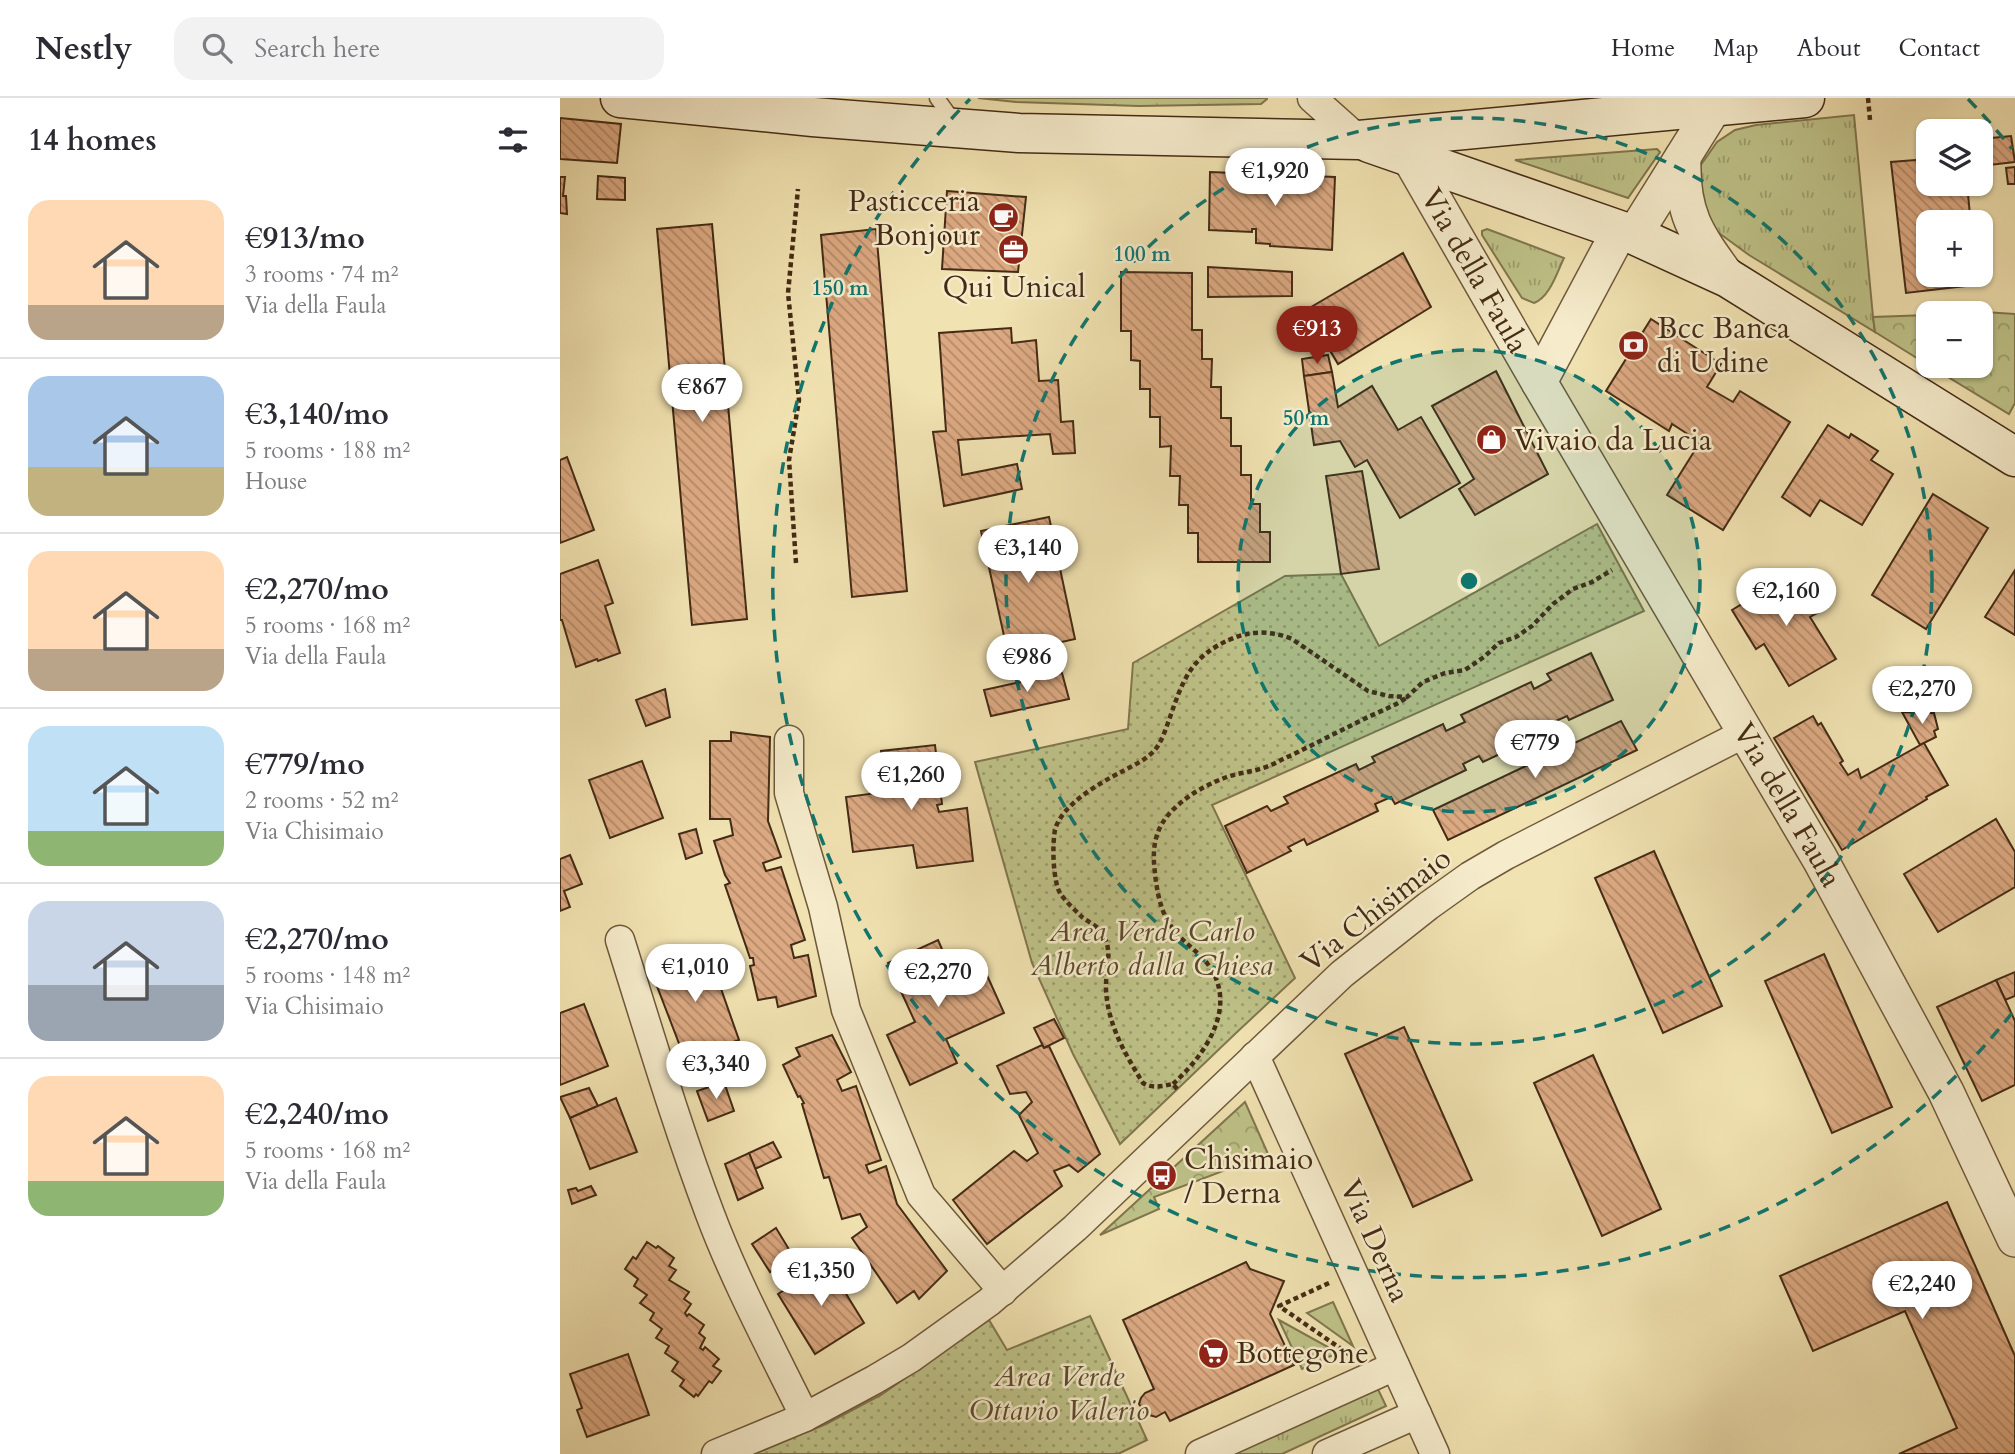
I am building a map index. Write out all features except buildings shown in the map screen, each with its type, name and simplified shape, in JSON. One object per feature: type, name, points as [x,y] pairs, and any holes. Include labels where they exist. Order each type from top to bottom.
[{"type":"main road","points":[[638,99],[821,111],[960,129],[1060,134],[1359,140],[1722,103],[1805,98]]},
{"type":"main road","points":[[1359,140],[1627,233],[1728,278],[2015,457]]},
{"type":"street","points":[[1312,98],[1359,140]]},
{"type":"street","name":"Via della Faula","points":[[1539,382],[1627,233],[1722,103]]},
{"type":"street","points":[[1684,157],[1682,180],[1691,222],[1728,278]]},
{"type":"street","name":"Via della Faula","points":[[1410,158],[1820,859],[1946,1092],[2015,1239]]},
{"type":"street","name":"Via Chisimaio","points":[[716,1454],[804,1417],[864,1385],[911,1358],[1003,1291],[1075,1228],[1360,959],[1428,906],[1471,876],[1549,832],[1745,733]]},
{"type":"street","points":[[789,740],[789,793],[823,907],[846,1010],[920,1195],[1003,1291]]},
{"type":"street","points":[[620,940],[710,1216],[804,1417]]},
{"type":"street","name":"Via Derna","points":[[1255,1056],[1435,1454]]},
{"type":"street","points":[[1200,1454],[1395,1366]]},
{"type":"street","points":[[1327,1454],[1417,1414]]},
{"type":"lane","points":[[937,98],[960,129]]},
{"type":"path","points":[[1868,98],[1870,120]]},
{"type":"path","points":[[796,562],[789,460],[799,400],[788,293],[798,189]]},
{"type":"path","points":[[1407,697],[1368,691],[1292,639],[1279,634],[1242,634],[1202,655],[1190,670],[1181,686],[1165,733],[1154,751],[1082,797],[1062,815],[1056,829],[1054,849],[1055,876],[1059,892],[1081,916],[1102,932],[1108,948],[1106,990],[1110,1011],[1118,1040],[1143,1083],[1158,1087],[1173,1084],[1191,1067],[1215,1027],[1220,1004],[1217,981],[1208,964],[1173,929],[1161,906],[1155,878],[1154,853],[1157,830],[1169,813],[1194,792],[1227,777],[1264,768],[1391,708],[1407,697],[1423,682],[1445,673],[1465,670],[1499,643],[1516,637],[1532,626],[1553,604],[1573,589],[1592,582],[1639,553]]},
{"type":"path","points":[[1173,1084],[1177,1089]]},
{"type":"path","points":[[1332,1281],[1279,1306],[1350,1356],[1357,1353]]},
{"type":"green space","points":[[978,98],[1267,99],[1261,104],[1139,106],[1016,102]]},
{"type":"green space","points":[[1854,115],[1875,332],[1749,255],[1708,225],[1698,169],[1717,142],[1735,130],[1756,125]]},
{"type":"green space","points":[[1657,149],[1660,152],[1628,198],[1515,160]]},
{"type":"green space","points":[[1487,229],[1564,258],[1552,284],[1540,300],[1534,303],[1522,298],[1482,235],[1482,231]]},
{"type":"green space","points":[[1993,313],[2015,314],[2015,403],[2009,414],[1950,378],[1993,378]]},
{"type":"green space","points":[[1916,315],[1916,358],[1875,332],[1873,317]]},
{"type":"green space","name":"Area Verde Carlo Alberto dalla Chiesa","points":[[1597,524],[1644,611],[1212,805],[1295,978],[1120,1144],[1073,1054],[1032,963],[975,762],[1128,729],[1133,663],[1285,576],[1341,574],[1379,646]]},
{"type":"green space","points":[[1245,1102],[1268,1154],[1154,1197],[1159,1209],[1100,1235]]},
{"type":"green space","points":[[1333,1302],[1353,1346],[1307,1313]]},
{"type":"green space","name":"Area Verde Ottavio Valerio","points":[[1090,1316],[1147,1440],[1118,1454],[754,1454],[826,1424],[881,1395],[989,1320],[1007,1350]]},
{"type":"green space","points":[[1279,1320],[1328,1347],[1333,1355],[1302,1369]]},
{"type":"green space","points":[[1374,1381],[1386,1406],[1282,1454],[1217,1454]]},
{"type":"place","name":"Pasticceria Bonjour","points":[[1003,218]]},
{"type":"place","name":"Qui Unical","points":[[1014,249]]},
{"type":"place","name":"Bcc Banca di Udine","points":[[1634,345]]},
{"type":"place","name":"Vivaio da Lucia","points":[[1491,440]]},
{"type":"place","name":"Chisimaio / Derna","points":[[1161,1176]]},
{"type":"place","name":"Bottegone","points":[[1213,1353]]}]
